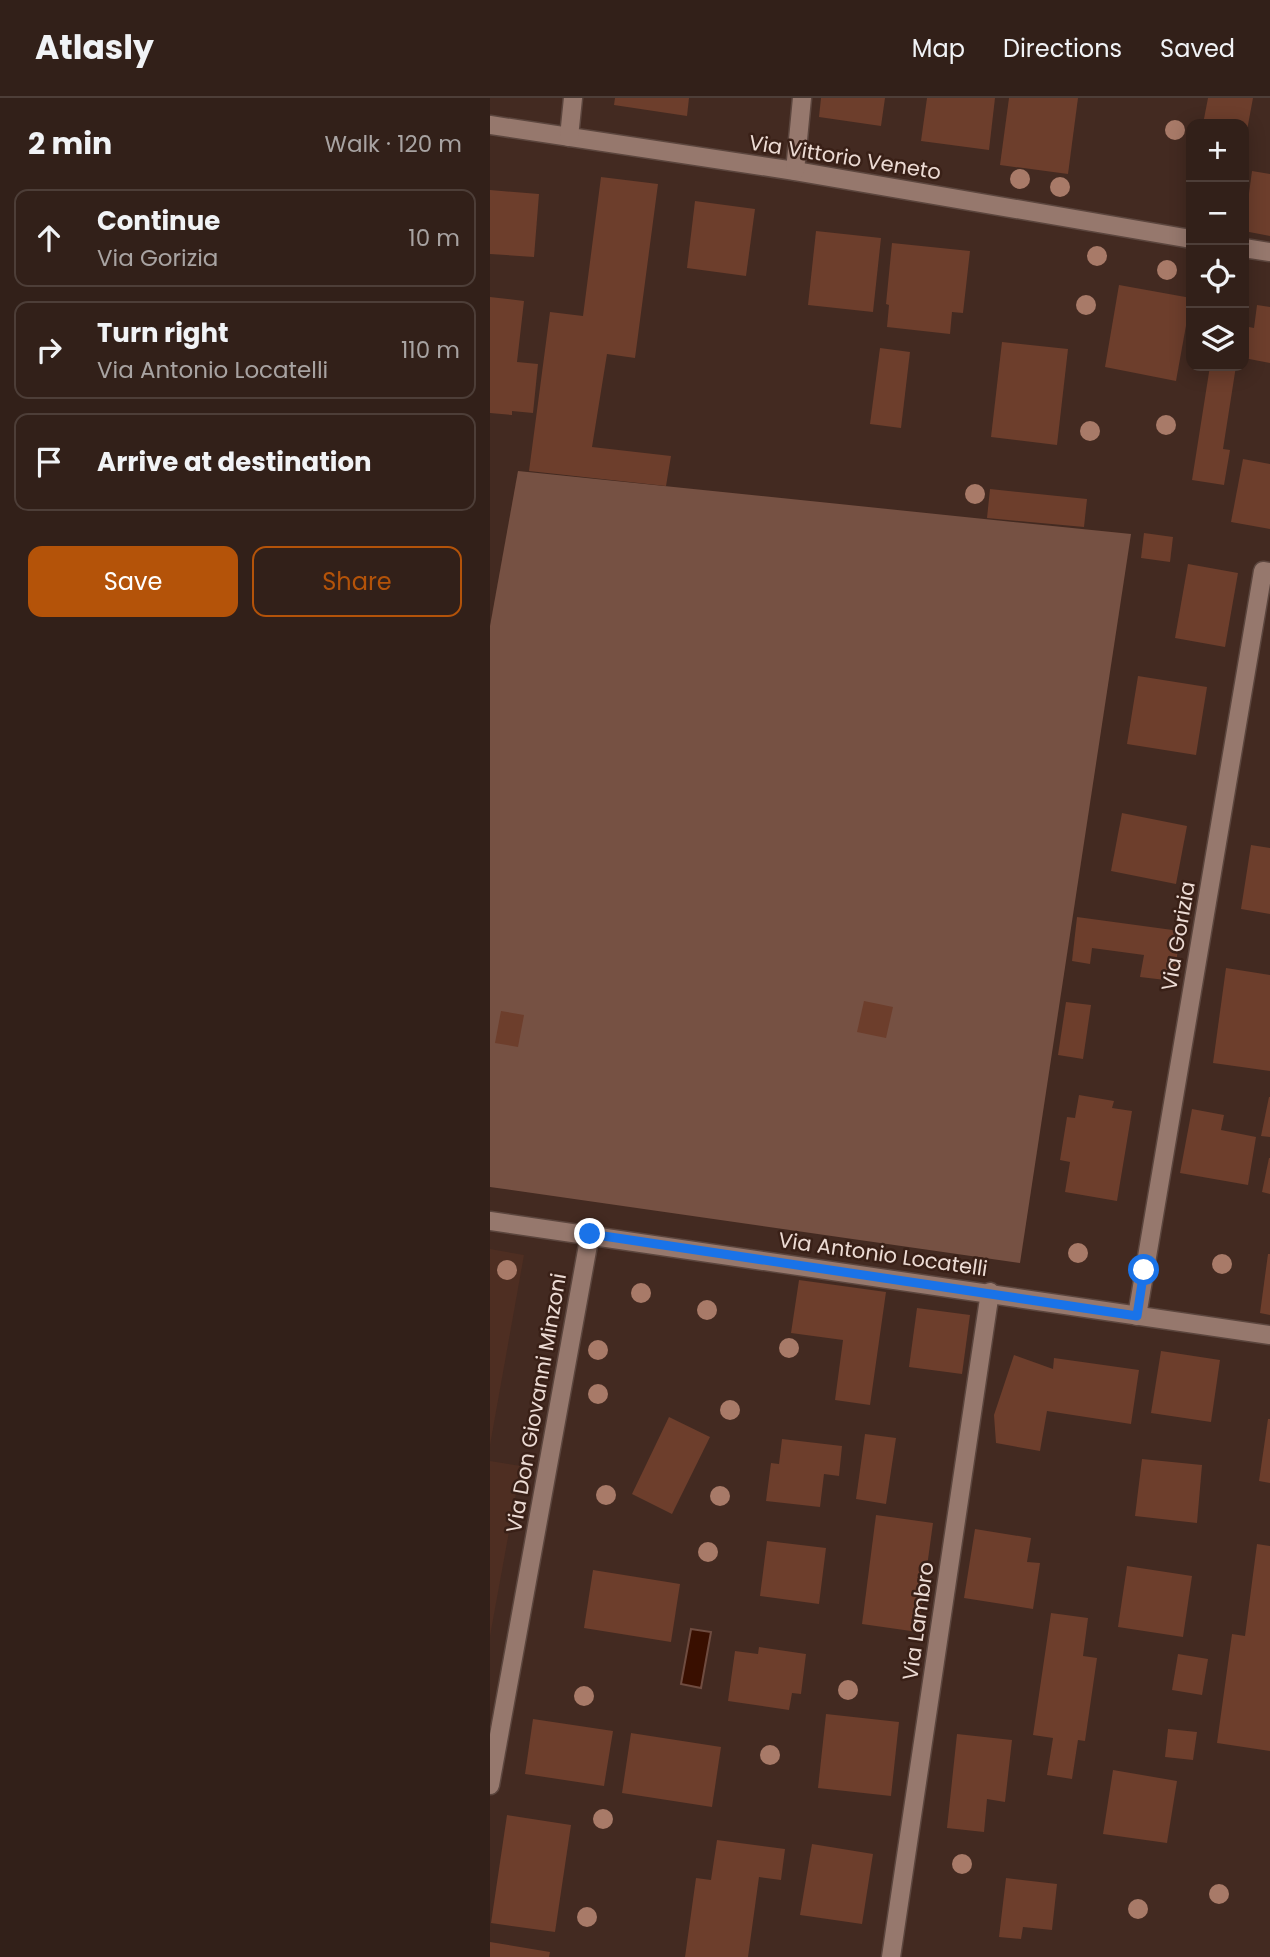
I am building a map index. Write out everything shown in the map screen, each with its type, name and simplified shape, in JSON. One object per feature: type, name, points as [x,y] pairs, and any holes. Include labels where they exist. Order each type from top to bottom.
[{"type":"street","points":[[569,137],[573,98]]},
{"type":"street","points":[[795,171],[802,98]]},
{"type":"street","name":"Via Vittorio Veneto","points":[[490,125],[795,171],[1186,238]]},
{"type":"street","points":[[1249,249],[1270,252]]},
{"type":"street","name":"Via Gorizia","points":[[1137,1316],[1263,571],[1270,572]]},
{"type":"street","name":"Via Antonio Locatelli","points":[[490,1221],[1270,1335]]},
{"type":"street","name":"Via Don Giovanni Minzoni","points":[[490,1785],[590,1234]]},
{"type":"street","name":"Via Lambro","points":[[891,1957],[990,1292]]},
{"type":"shaded area","points":[[518,471],[1131,534],[1020,1263],[490,1187],[490,626]]},
{"type":"shaded area","points":[[490,1249],[524,1255],[490,1445]]},
{"type":"shaded area","points":[[490,1461],[521,1466],[490,1636]]},
{"type":"shaded area","points":[[691,1629],[711,1632],[701,1688],[681,1684]]},
{"type":"building","points":[[615,98],[689,98],[687,116],[614,105]]},
{"type":"building","points":[[821,98],[885,98],[881,126],[819,117]]},
{"type":"building","points":[[927,98],[995,98],[989,150],[921,141]]},
{"type":"building","points":[[1009,98],[1078,98],[1068,174],[1000,165]]},
{"type":"building","points":[[1208,98],[1253,98],[1249,120],[1204,119]]},
{"type":"building","points":[[1252,171],[1270,174],[1270,236],[1249,232]]},
{"type":"building","points":[[601,177],[658,184],[635,358],[607,354],[592,447],[671,456],[666,486],[529,471],[550,312],[583,316]]},
{"type":"building","points":[[490,190],[539,194],[534,257],[490,254]]},
{"type":"building","points":[[695,201],[755,209],[746,276],[687,268]]},
{"type":"building","points":[[816,231],[881,238],[873,312],[808,305]]},
{"type":"building","points":[[892,243],[970,251],[963,313],[952,312],[950,334],[887,327],[889,305],[886,304]]},
{"type":"building","points":[[1119,285],[1186,297],[1186,326],[1176,381],[1105,367]]},
{"type":"building","points":[[490,297],[524,301],[517,362],[538,364],[533,413],[490,413]]},
{"type":"building","points":[[1257,305],[1270,307],[1270,363],[1249,359],[1249,327],[1254,328]]},
{"type":"building","points":[[1002,342],[1068,349],[1057,445],[991,437]]},
{"type":"building","points":[[880,348],[910,352],[901,428],[870,424]]},
{"type":"building","points":[[1209,371],[1235,371],[1223,449],[1230,450],[1224,485],[1192,480]]},
{"type":"building","points":[[1243,459],[1270,464],[1270,529],[1231,522]]},
{"type":"building","points":[[990,489],[1087,499],[1084,527],[987,518]]},
{"type":"building","points":[[1144,533],[1173,537],[1170,562],[1141,558]]},
{"type":"building","points":[[1188,564],[1238,573],[1225,647],[1175,638]]},
{"type":"building","points":[[1138,676],[1207,687],[1196,755],[1127,744]]},
{"type":"building","points":[[1122,813],[1187,826],[1176,884],[1111,871]]},
{"type":"building","points":[[1251,845],[1270,848],[1270,914],[1241,909]]},
{"type":"building","points":[[1077,917],[1180,931],[1174,981],[1140,977],[1144,955],[1092,948],[1090,964],[1072,961]]},
{"type":"building","points":[[1226,968],[1270,975],[1270,1071],[1213,1063]]},
{"type":"building","points":[[864,1001],[893,1007],[886,1038],[857,1032]]},
{"type":"building","points":[[1066,1002],[1091,1005],[1083,1059],[1058,1055]]},
{"type":"building","points":[[501,1011],[524,1015],[518,1047],[495,1043]]},
{"type":"building","points":[[1079,1095],[1114,1101],[1112,1108],[1132,1111],[1117,1201],[1065,1192],[1070,1162],[1060,1160],[1067,1117],[1075,1118]]},
{"type":"building","points":[[1270,1097],[1270,1137],[1261,1136]]},
{"type":"building","points":[[1192,1109],[1224,1115],[1221,1130],[1256,1137],[1248,1185],[1180,1173]]},
{"type":"building","points":[[1270,1158],[1270,1194],[1262,1192]]},
{"type":"building","points":[[1270,1254],[1270,1315],[1260,1313]]},
{"type":"building","points":[[799,1280],[886,1292],[870,1405],[835,1400],[843,1340],[791,1333]]},
{"type":"building","points":[[917,1308],[970,1315],[962,1374],[909,1367]]},
{"type":"building","points":[[1161,1351],[1220,1360],[1211,1422],[1151,1413]]},
{"type":"building","points":[[1014,1355],[1053,1369],[1054,1358],[1139,1370],[1131,1424],[1047,1411],[1040,1451],[996,1443],[994,1415]]},
{"type":"building","points":[[669,1417],[710,1437],[672,1514],[632,1494]]},
{"type":"building","points":[[1270,1419],[1270,1483],[1259,1481]]},
{"type":"building","points":[[865,1434],[896,1438],[886,1504],[856,1499]]},
{"type":"building","points":[[782,1439],[842,1446],[839,1476],[824,1474],[820,1507],[766,1501],[771,1463],[779,1464]]},
{"type":"building","points":[[1142,1459],[1202,1465],[1197,1523],[1135,1516]]},
{"type":"building","points":[[876,1515],[933,1523],[918,1632],[862,1624]]},
{"type":"building","points":[[975,1529],[1031,1538],[1027,1562],[1040,1563],[1033,1609],[964,1598]]},
{"type":"building","points":[[767,1541],[826,1548],[819,1604],[760,1596]]},
{"type":"building","points":[[1257,1544],[1270,1546],[1270,1751],[1217,1743],[1232,1634],[1245,1636]]},
{"type":"building","points":[[1127,1566],[1192,1576],[1183,1637],[1118,1627]]},
{"type":"building","points":[[593,1570],[680,1584],[671,1642],[584,1628]]},
{"type":"building","points":[[1051,1613],[1088,1618],[1083,1656],[1097,1658],[1085,1741],[1078,1740],[1072,1779],[1047,1775],[1053,1738],[1033,1735]]},
{"type":"building","points":[[759,1647],[806,1654],[801,1694],[792,1693],[789,1710],[728,1701],[735,1651],[758,1654]]},
{"type":"building","points":[[1178,1654],[1208,1659],[1202,1695],[1172,1690]]},
{"type":"building","points":[[826,1714],[899,1722],[891,1796],[818,1788]]},
{"type":"building","points":[[533,1719],[613,1731],[604,1786],[525,1774]]},
{"type":"building","points":[[1168,1729],[1197,1732],[1193,1760],[1165,1757]]},
{"type":"building","points":[[631,1733],[721,1747],[712,1807],[622,1793]]},
{"type":"building","points":[[957,1734],[1012,1740],[1005,1802],[987,1799],[984,1832],[947,1828]]},
{"type":"building","points":[[1113,1770],[1177,1781],[1167,1843],[1103,1834]]},
{"type":"building","points":[[507,1815],[571,1825],[555,1932],[491,1923]]},
{"type":"building","points":[[717,1840],[785,1849],[781,1880],[759,1877],[748,1957],[685,1957],[696,1878],[711,1880]]},
{"type":"building","points":[[812,1844],[873,1854],[862,1924],[800,1915]]},
{"type":"building","points":[[1006,1878],[1057,1884],[1052,1930],[1023,1927],[1021,1939],[999,1937]]},
{"type":"building","points":[[490,1942],[550,1952],[549,1957],[490,1957]]},
{"type":"route","points":[[590,1234],[1137,1316],[1144,1270]]}]
